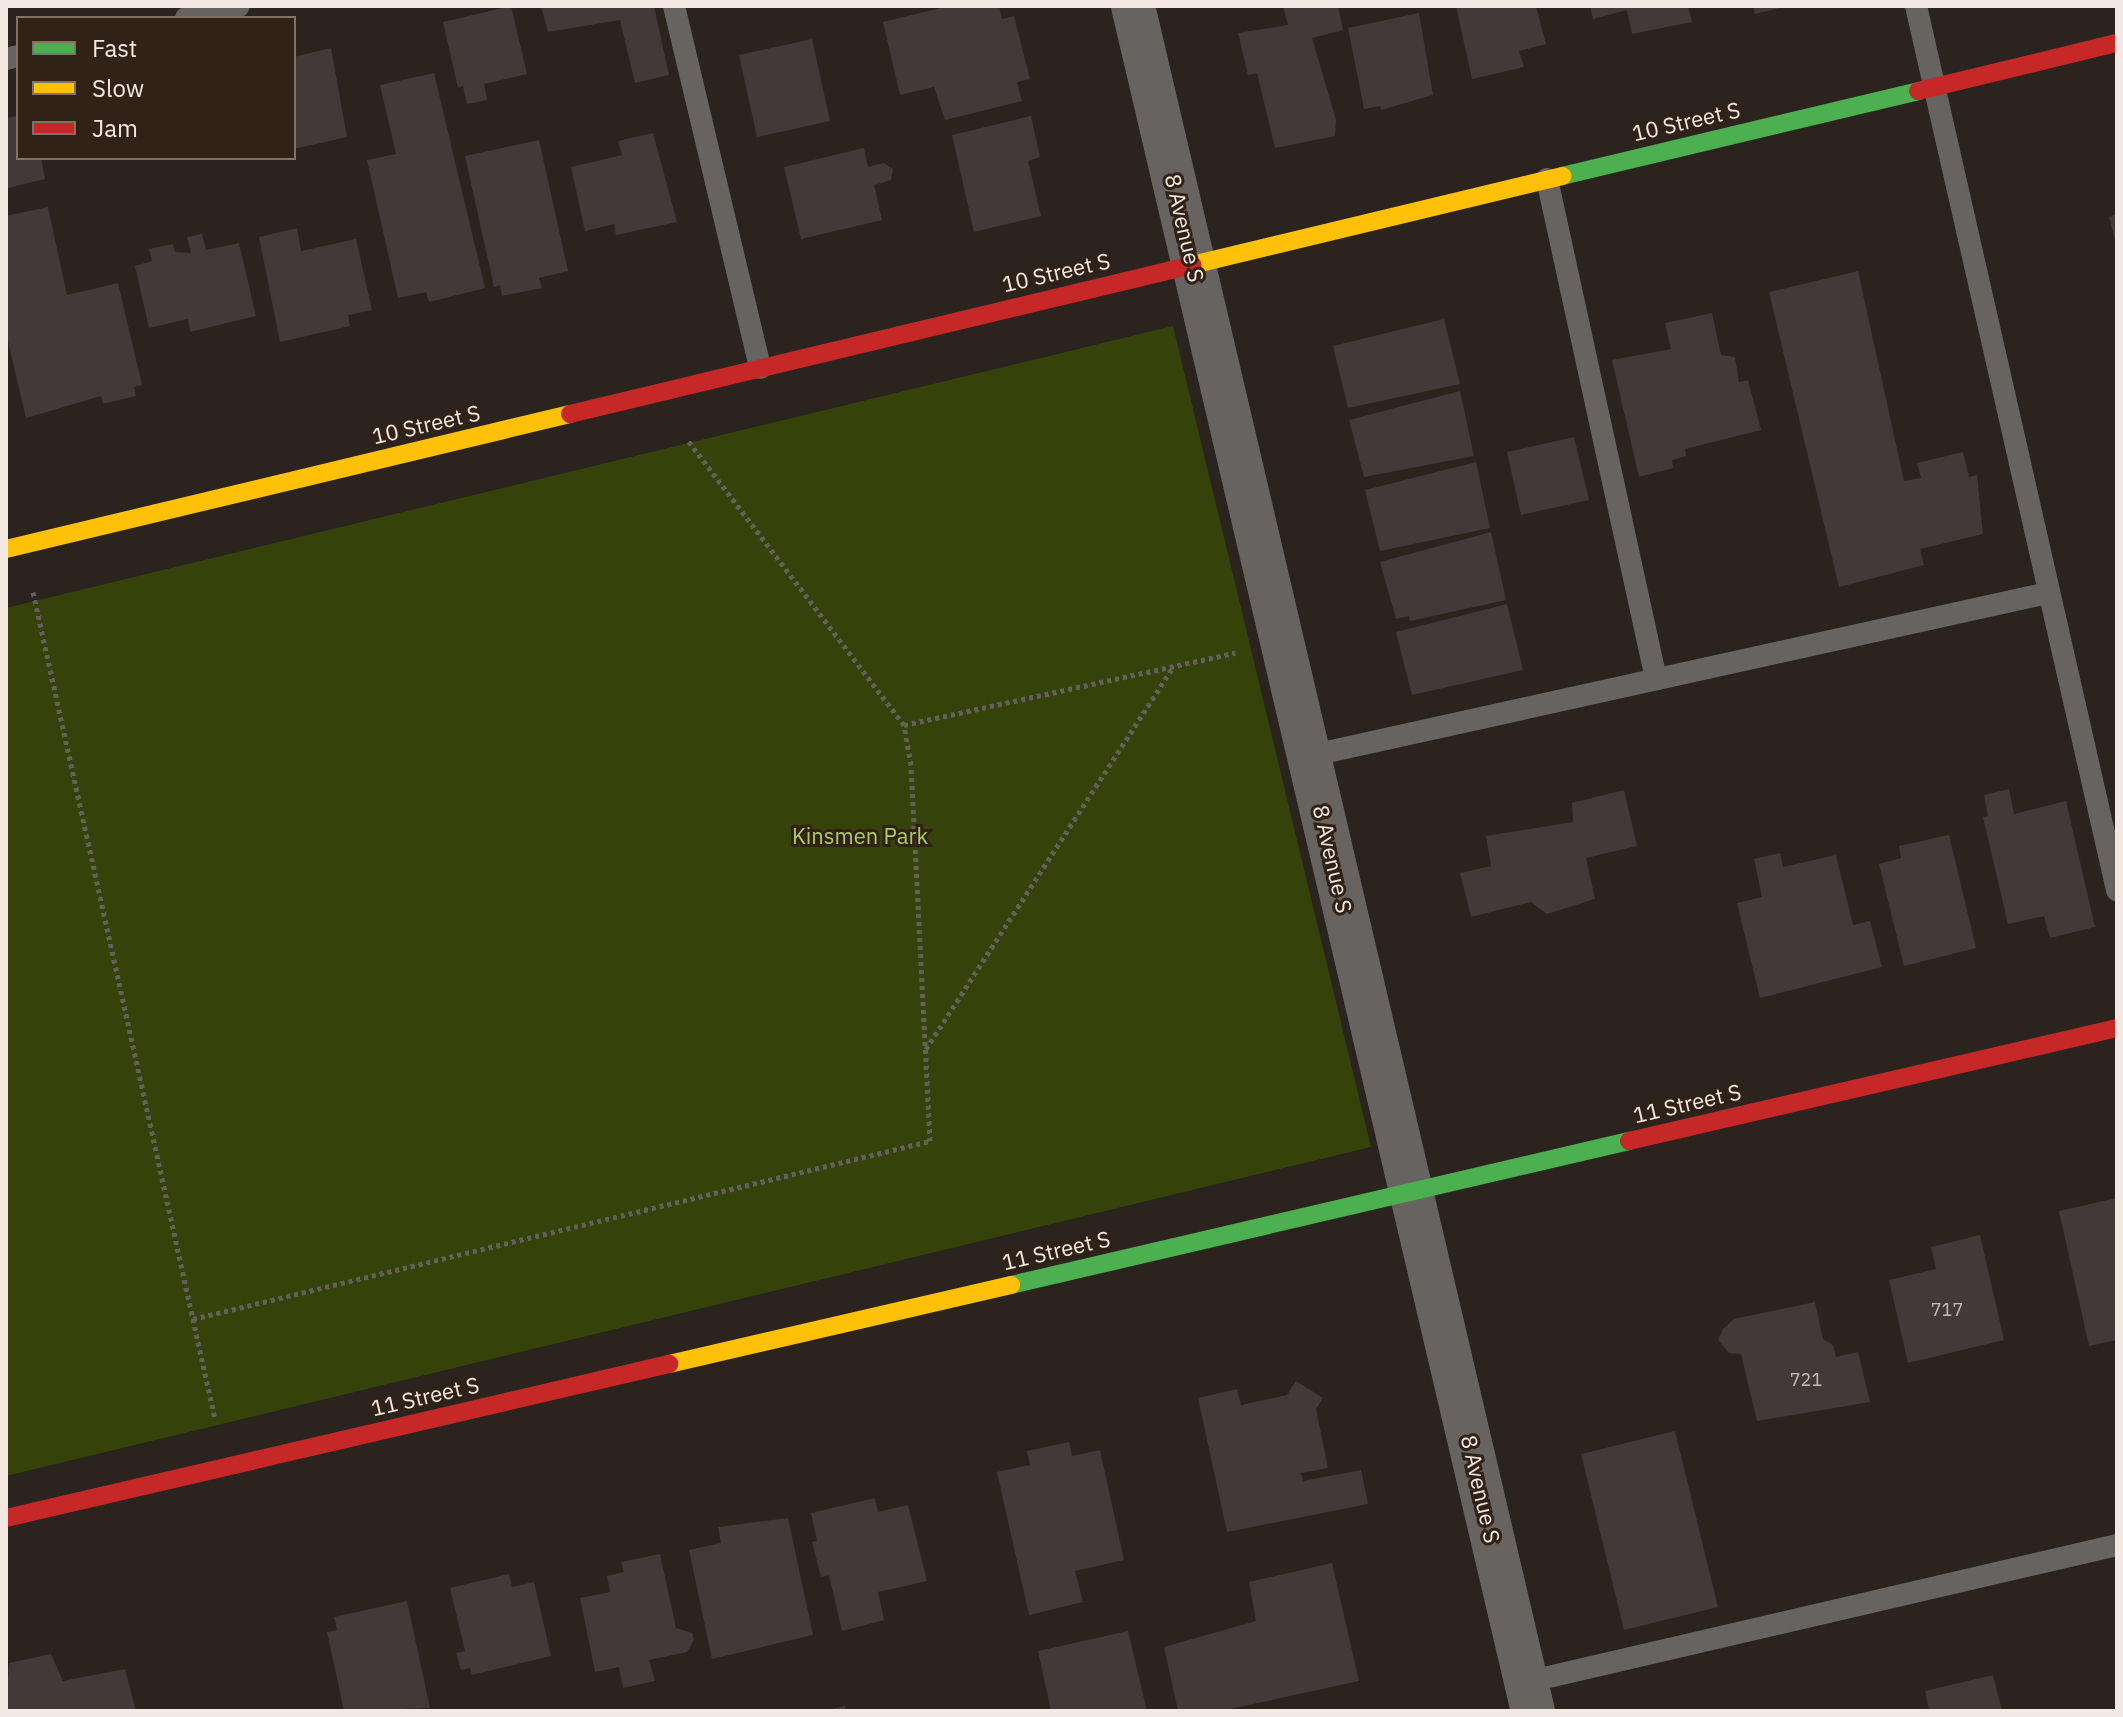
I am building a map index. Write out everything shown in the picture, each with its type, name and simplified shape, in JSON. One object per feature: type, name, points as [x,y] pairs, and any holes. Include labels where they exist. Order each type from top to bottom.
[{"type":"street","name":"8 Avenue S","points":[[1133,6],[1530,1697]]},
{"type":"street","name":"10 Street S","points":[[14,547],[2117,43]]},
{"type":"street","name":"11 Street S","points":[[6,1518],[2117,1028]]},
{"type":"lane","points":[[195,16],[239,6]]},
{"type":"lane","points":[[674,6],[760,368]]},
{"type":"lane","points":[[1916,6],[2117,890]]},
{"type":"lane","points":[[1547,179],[1656,679]]},
{"type":"lane","points":[[1309,756],[2048,593]]},
{"type":"lane","points":[[1530,1697],[2117,1545]]},
{"type":"path","points":[[193,1319],[930,1141],[911,765],[904,725],[653,394]]},
{"type":"path","points":[[14,547],[226,1467]]},
{"type":"path","points":[[904,725],[1283,643]]},
{"type":"path","points":[[926,1049],[1173,667]]},
{"type":"green space","name":"Kinsmen Park","points":[[1173,326],[1371,1147],[6,1476],[6,608]]},
{"type":"building","points":[[511,6],[527,74],[484,84],[487,100],[467,104],[463,86],[458,88],[443,22]]},
{"type":"building","points":[[541,6],[654,6],[669,75],[635,83],[620,20],[548,32]]},
{"type":"building","points":[[949,6],[999,6],[1002,19],[1014,16],[1030,79],[1017,82],[1022,101],[945,120],[934,87],[900,95],[883,22]]},
{"type":"building","points":[[1283,6],[1338,6],[1343,30],[1312,38],[1336,120],[1335,136],[1275,148],[1257,73],[1248,75],[1238,33],[1288,25]]},
{"type":"building","points":[[1456,6],[1536,6],[1546,44],[1519,51],[1524,67],[1472,79]]},
{"type":"building","points":[[1590,6],[1688,6],[1692,22],[1632,34],[1627,10],[1593,19]]},
{"type":"building","points":[[1753,6],[1784,6],[1784,7],[1755,14]]},
{"type":"building","points":[[1419,13],[1433,95],[1381,110],[1380,106],[1364,109],[1348,28]]},
{"type":"building","points":[[812,39],[830,121],[757,137],[739,55]]},
{"type":"building","points":[[331,48],[347,137],[296,149],[296,57]]},
{"type":"building","points":[[434,73],[485,288],[429,302],[426,292],[398,298],[367,160],[396,154],[380,85]]},
{"type":"building","points":[[16,116],[16,160],[41,160],[45,179],[8,188],[6,195],[6,118]]},
{"type":"building","points":[[1031,116],[1040,157],[1028,161],[1041,216],[974,232],[952,135]]},
{"type":"building","points":[[653,133],[677,222],[616,235],[614,224],[585,231],[571,167],[622,155],[618,141]]},
{"type":"building","points":[[539,140],[568,271],[539,278],[542,288],[502,296],[500,285],[494,287],[465,156]]},
{"type":"building","points":[[864,148],[868,167],[884,163],[893,169],[891,180],[874,185],[882,220],[801,239],[784,167]]},
{"type":"building","points":[[48,207],[67,295],[118,283],[142,385],[134,387],[136,396],[103,404],[101,396],[26,418],[6,333],[6,216]]},
{"type":"building","points":[[2117,214],[2117,244],[2116,244],[2109,217]]},
{"type":"building","points":[[297,228],[301,251],[356,239],[372,310],[348,315],[350,326],[280,342],[259,237]]},
{"type":"building","points":[[202,234],[206,250],[239,243],[256,316],[190,332],[188,319],[149,328],[135,266],[152,261],[149,249],[173,244],[175,252],[191,253],[187,237]]},
{"type":"building","points":[[1858,271],[1904,481],[1921,478],[1917,463],[1963,452],[1969,477],[1977,475],[1983,534],[1920,549],[1924,565],[1839,587],[1769,292]]},
{"type":"building","points":[[1712,313],[1721,355],[1735,357],[1739,382],[1748,380],[1761,430],[1685,449],[1686,456],[1672,460],[1673,468],[1639,477],[1612,360],[1671,349],[1665,323]]},
{"type":"building","points":[[1444,319],[1460,384],[1348,408],[1333,346]]},
{"type":"building","points":[[1460,391],[1474,456],[1364,477],[1349,420]]},
{"type":"building","points":[[1574,437],[1589,500],[1521,515],[1507,452]]},
{"type":"building","points":[[1476,462],[1490,528],[1380,551],[1365,490]]},
{"type":"building","points":[[1491,532],[1506,600],[1410,621],[1409,616],[1396,619],[1380,562]]},
{"type":"building","points":[[1507,604],[1523,670],[1412,695],[1396,632]]},
{"type":"building","points":[[2009,789],[2014,814],[2066,801],[2095,927],[2050,938],[2044,916],[2008,924],[1983,817],[1988,816],[1984,795]]},
{"type":"building","points":[[1624,790],[1637,846],[1586,858],[1595,899],[1547,914],[1531,902],[1471,917],[1460,873],[1491,866],[1486,836],[1573,822],[1572,803]]},
{"type":"building","points":[[1949,835],[1976,948],[1904,966],[1879,864],[1901,858],[1899,846]]},
{"type":"building","points":[[1780,853],[1783,867],[1836,855],[1853,925],[1870,921],[1882,967],[1760,998],[1737,903],[1762,897],[1754,859]]},
{"type":"building","points":[[2117,1198],[2117,1340],[2089,1346],[2059,1211]]},
{"type":"building","points":[[1980,1235],[2004,1340],[1908,1363],[1889,1280],[1936,1269],[1931,1247]]},
{"type":"building","points":[[1815,1302],[1823,1339],[1833,1345],[1836,1357],[1858,1352],[1870,1402],[1757,1421],[1741,1354],[1729,1353],[1718,1340],[1723,1329],[1734,1319]]},
{"type":"building","points":[[1296,1381],[1323,1398],[1316,1409],[1328,1468],[1301,1473],[1303,1481],[1361,1470],[1368,1504],[1227,1532],[1198,1398],[1237,1389],[1241,1405],[1287,1395]]},
{"type":"building","points":[[1675,1431],[1718,1607],[1624,1630],[1581,1454]]},
{"type":"building","points":[[1069,1442],[1072,1456],[1100,1450],[1124,1560],[1075,1571],[1083,1602],[1029,1615],[997,1472],[1030,1465],[1027,1451]]},
{"type":"building","points":[[875,1498],[878,1512],[908,1505],[927,1581],[878,1592],[884,1620],[842,1631],[829,1575],[821,1577],[812,1542],[817,1541],[811,1513]]},
{"type":"building","points":[[788,1518],[813,1635],[712,1659],[689,1550],[721,1543],[718,1527]]},
{"type":"building","points":[[660,1554],[676,1628],[692,1633],[694,1640],[687,1652],[649,1660],[655,1681],[623,1688],[619,1667],[595,1672],[580,1598],[610,1592],[607,1576],[624,1572],[621,1562]]},
{"type":"building","points":[[1332,1563],[1359,1681],[1221,1711],[1178,1711],[1164,1647],[1256,1621],[1249,1582]]},
{"type":"building","points":[[509,1574],[512,1587],[534,1582],[551,1656],[472,1675],[470,1668],[461,1670],[456,1653],[465,1651],[450,1588]]},
{"type":"building","points":[[407,1601],[430,1708],[344,1711],[327,1632],[337,1630],[334,1617]]},
{"type":"building","points":[[1128,1631],[1147,1711],[1051,1711],[1038,1651]]},
{"type":"building","points":[[51,1654],[63,1681],[125,1669],[136,1711],[6,1711],[9,1663]]},
{"type":"building","points":[[1993,1675],[2002,1711],[1929,1711],[1925,1691]]},
{"type":"building","points":[[845,1706],[846,1711],[827,1711],[827,1710]]},
{"type":"traffic: fast","points":[[1562,176],[1918,91]]},
{"type":"traffic: fast","points":[[1011,1285],[1629,1141]]},
{"type":"traffic: slow","points":[[1192,265],[1562,176]]},
{"type":"traffic: slow","points":[[6,549],[570,414]]},
{"type":"traffic: slow","points":[[669,1364],[1011,1285]]},
{"type":"traffic: jam","points":[[1918,91],[2117,43]]},
{"type":"traffic: jam","points":[[570,414],[1192,265]]},
{"type":"traffic: jam","points":[[1629,1141],[2117,1028]]},
{"type":"traffic: jam","points":[[6,1518],[669,1364]]}]
